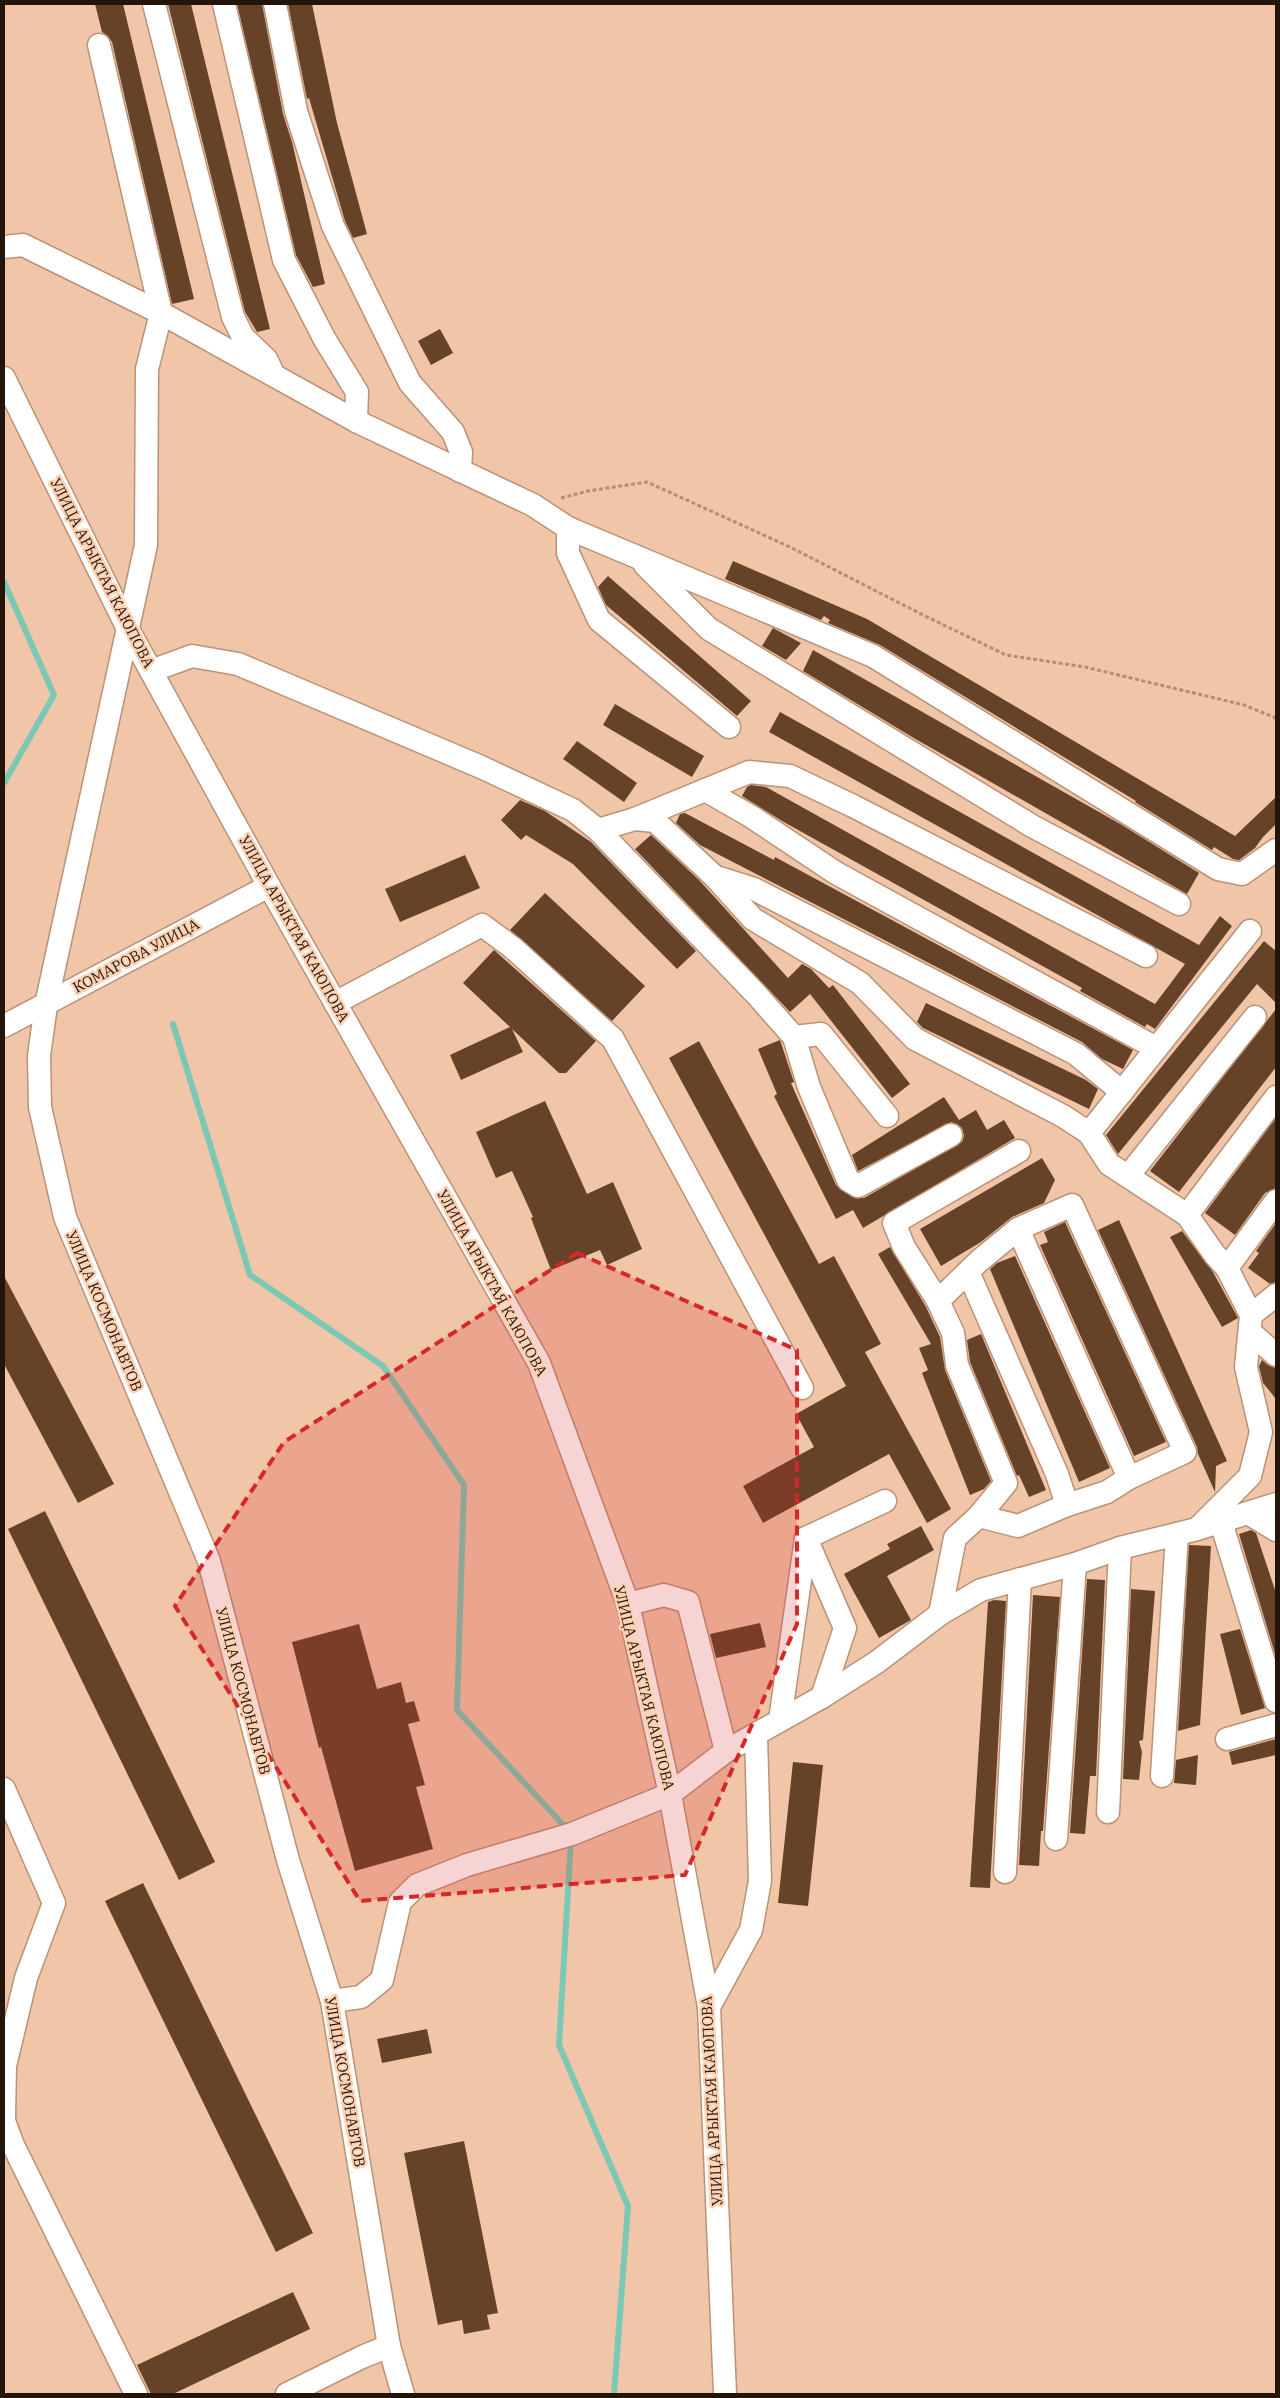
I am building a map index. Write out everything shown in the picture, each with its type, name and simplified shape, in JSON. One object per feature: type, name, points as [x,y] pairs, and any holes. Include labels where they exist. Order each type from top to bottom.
[{"type":"street","points":[[154,4],[233,317],[243,337],[266,359],[277,378]]},
{"type":"street","points":[[224,4],[284,260],[324,338],[358,392],[356,421]]},
{"type":"street","points":[[275,4],[296,111],[333,226],[410,383],[453,432],[461,452],[460,471]]},
{"type":"street","points":[[99,45],[161,313]]},
{"type":"street","points":[[4,247],[23,246],[161,313],[356,421],[533,506],[568,528],[873,656],[1218,869],[1242,874],[1276,850]]},
{"type":"street","name":"УЛИЦА КОСМОНАВТОВ","points":[[161,313],[147,369],[146,545],[129,631],[71,884],[46,1004],[39,1056],[40,1107],[65,1217],[209,1561],[288,1860],[332,2000],[389,2346],[403,2394]]},
{"type":"street","name":"УЛИЦА АРЫКТАЯ КАЮПОВА","points":[[4,378],[129,631],[269,886],[539,1363],[628,1604],[670,1794],[710,2007],[725,2394]]},
{"type":"street","points":[[568,528],[568,553],[600,620],[728,726]]},
{"type":"street","points":[[638,557],[709,630],[1032,826],[1179,904]]},
{"type":"street","points":[[151,671],[192,656],[238,664],[481,767],[573,810],[598,830],[756,994],[794,1037],[809,1087],[848,1180],[858,1186],[952,1135]]},
{"type":"street","points":[[598,830],[635,819],[749,772],[790,776],[853,806],[1146,956]]},
{"type":"street","points":[[705,790],[752,816],[836,873],[1156,1048]]},
{"type":"street","points":[[635,819],[655,821],[715,877],[753,920],[860,983],[915,1039],[1063,1116],[1089,1133],[1110,1164],[1187,1216],[1215,1255],[1227,1268],[1251,1324],[1276,1355]]},
{"type":"street","points":[[715,877],[754,889],[1076,1054],[1122,1092]]},
{"type":"street","name":"КОМАРОВА УЛИЦА","points":[[4,1026],[269,886]]},
{"type":"street","points":[[335,1003],[482,925],[513,948],[613,1039],[802,1388]]},
{"type":"street","points":[[1089,1133],[1250,931]]},
{"type":"street","points":[[1128,1176],[1255,1017]]},
{"type":"street","points":[[794,1037],[821,1034],[887,1116]]},
{"type":"street","points":[[1187,1216],[1276,1097]]},
{"type":"street","points":[[940,1614],[955,1538],[979,1516],[1006,1483],[957,1366],[952,1332],[938,1301],[904,1247],[894,1223],[1019,1151]]},
{"type":"street","points":[[1227,1268],[1276,1201]]},
{"type":"street","points":[[938,1301],[1018,1229],[1072,1205],[1185,1452],[1129,1478],[1107,1492],[1067,1505],[1018,1526],[979,1516]]},
{"type":"street","points":[[1018,1229],[1129,1478]]},
{"type":"street","points":[[968,1272],[1057,1474],[1067,1505]]},
{"type":"street","points":[[1162,1776],[1187,1531],[1250,1476],[1261,1432],[1246,1367],[1251,1324],[1276,1295]]},
{"type":"street","points":[[806,1538],[885,1501]]},
{"type":"street","points":[[332,2000],[361,1997],[382,1980],[400,1902],[418,1885],[467,1865],[572,1834],[670,1794],[726,1751],[756,1736],[780,1720],[822,1697],[877,1662],[940,1614],[981,1590],[1075,1564],[1120,1548],[1221,1522],[1276,1504]]},
{"type":"street","points":[[1248,1513],[1276,1530]]},
{"type":"street","points":[[1221,1522],[1276,1701]]},
{"type":"street","points":[[806,1538],[845,1628],[822,1697]]},
{"type":"street","points":[[780,1720],[806,1538]]},
{"type":"street","points":[[1108,1812],[1120,1548]]},
{"type":"street","points":[[1056,1840],[1075,1564]]},
{"type":"street","points":[[1005,1872],[1020,1579]]},
{"type":"street","points":[[628,1604],[664,1595],[688,1602],[726,1751]]},
{"type":"street","points":[[1227,1739],[1276,1725]]},
{"type":"street","points":[[710,2007],[751,1930],[760,1881],[756,1736]]},
{"type":"street","points":[[4,1789],[54,1903],[26,1978],[5,2066],[4,2117]]},
{"type":"street","points":[[4,2121],[13,2145],[136,2394]]},
{"type":"street","points":[[287,2394],[362,2357],[389,2346]]},
{"type":"path","points":[[533,506],[588,491],[647,482],[790,547],[1006,655],[1094,669],[1244,705],[1276,718]]},
{"type":"highlighted area","points":[[577,1253],[797,1350],[797,1624],[685,1875],[360,1901],[175,1606],[284,1442]]},
{"type":"building","points":[[95,4],[123,4],[194,299],[172,304],[112,42],[102,32]]},
{"type":"building","points":[[168,4],[191,4],[270,329],[257,332],[245,312]]},
{"type":"building","points":[[237,4],[262,4],[283,114],[292,142],[325,284],[313,287],[296,255]]},
{"type":"building","points":[[288,4],[312,4],[337,123],[367,234],[353,238],[345,221],[309,98],[307,99]]},
{"type":"building","points":[[440,329],[453,353],[431,365],[418,341]]},
{"type":"building","points":[[733,561],[867,619],[1235,836],[1276,797],[1276,824],[1255,848],[1239,860],[1233,859],[1214,847],[1212,850],[1136,801],[880,645],[828,623],[830,620],[824,616],[821,620],[725,579]]},
{"type":"building","points":[[608,576],[751,701],[737,716],[606,605],[598,587]]},
{"type":"building","points":[[773,628],[801,643],[786,660],[762,646]]},
{"type":"building","points":[[813,650],[1122,825],[1199,873],[1187,894],[912,737],[803,671]]},
{"type":"building","points":[[615,704],[704,756],[692,777],[603,725]]},
{"type":"building","points":[[780,712],[1199,945],[1220,916],[1232,926],[1155,1029],[1147,1024],[1145,1027],[1080,991],[1082,988],[782,821],[742,796],[747,787],[751,785],[766,787],[1155,1004],[1185,964],[769,732]]},
{"type":"building","points":[[577,741],[637,783],[624,802],[563,759]]},
{"type":"building","points":[[520,800],[545,811],[591,842],[696,951],[677,969],[573,864],[526,835],[521,840],[501,820]]},
{"type":"building","points":[[685,813],[774,860],[775,857],[1133,1050],[1123,1069],[1102,1059],[1082,1042],[700,845],[676,823],[680,814]]},
{"type":"building","points":[[651,835],[699,880],[788,978],[802,964],[811,969],[829,988],[833,985],[910,1084],[892,1098],[810,994],[790,1012],[635,849]]},
{"type":"building","points":[[465,855],[480,888],[400,922],[385,889]]},
{"type":"building","points":[[545,893],[645,986],[612,1021],[510,930]]},
{"type":"building","points":[[1264,941],[1276,951],[1276,1003],[1257,984],[1118,1154],[1106,1135]]},
{"type":"building","points":[[494,950],[596,1041],[566,1073],[559,1073],[512,1029],[523,1052],[461,1080],[450,1055],[510,1027],[463,983]]},
{"type":"building","points":[[926,1003],[1086,1080],[1098,1089],[1089,1109],[923,1028],[917,1022]]},
{"type":"building","points":[[1276,1009],[1276,1067],[1179,1192],[1150,1171]]},
{"type":"building","points":[[780,1040],[794,1082],[791,1083],[836,1185],[852,1197],[864,1198],[962,1142],[964,1136],[962,1128],[951,1122],[858,1171],[852,1155],[944,1097],[959,1120],[976,1110],[987,1130],[1004,1120],[1015,1138],[863,1228],[853,1210],[836,1219],[774,1096],[777,1094],[758,1049]]},
{"type":"building","points":[[699,1041],[819,1264],[834,1256],[881,1344],[865,1352],[951,1509],[927,1523],[889,1454],[763,1523],[743,1486],[814,1447],[796,1414],[846,1386],[669,1058]]},
{"type":"building","points":[[545,1101],[587,1194],[613,1182],[642,1249],[607,1265],[600,1250],[551,1270],[531,1218],[533,1217],[512,1171],[496,1178],[476,1132]]},
{"type":"building","points":[[1276,1118],[1276,1188],[1265,1193],[1235,1235],[1205,1213]]},
{"type":"building","points":[[1042,1158],[1055,1180],[1044,1203],[1012,1217],[981,1242],[941,1266],[920,1229]]},
{"type":"building","points":[[1119,1220],[1227,1461],[1216,1466],[1215,1492],[1198,1454],[1197,1447],[1098,1230]]},
{"type":"building","points":[[1065,1222],[1166,1442],[1134,1456],[1040,1245],[1048,1242],[1044,1232]]},
{"type":"building","points":[[1276,1223],[1276,1282],[1270,1284],[1248,1268],[1259,1253],[1256,1251]]},
{"type":"building","points":[[1182,1231],[1213,1272],[1238,1318],[1222,1327],[1170,1237]]},
{"type":"building","points":[[890,1247],[926,1307],[940,1337],[945,1370],[991,1481],[984,1489],[970,1495],[922,1373],[928,1370],[919,1348],[931,1344],[878,1254]]},
{"type":"building","points":[[1015,1256],[1110,1468],[1079,1482],[990,1269],[997,1263]]},
{"type":"building","points":[[4,1276],[114,1484],[78,1503],[4,1364]]},
{"type":"building","points":[[981,1334],[1046,1490],[1029,1497],[1019,1475],[1017,1476],[970,1362],[967,1340]]},
{"type":"building","points":[[1262,1360],[1276,1368],[1276,1399],[1263,1383],[1259,1366]]},
{"type":"building","points":[[45,1511],[215,1862],[179,1880],[8,1529]]},
{"type":"building","points":[[921,1526],[934,1550],[887,1576],[911,1620],[879,1638],[844,1574],[890,1549],[887,1544]]},
{"type":"building","points":[[1251,1530],[1256,1533],[1276,1593],[1276,1657],[1239,1534]]},
{"type":"building","points":[[1189,1545],[1211,1546],[1200,1725],[1178,1731]]},
{"type":"building","points":[[1087,1579],[1105,1580],[1096,1776],[1090,1776],[1085,1834],[1070,1833]]},
{"type":"building","points":[[1131,1589],[1155,1591],[1143,1740],[1139,1741],[1142,1752],[1139,1780],[1123,1779]]},
{"type":"building","points":[[1033,1595],[1060,1597],[1039,1866],[1019,1865]]},
{"type":"building","points":[[994,1600],[1006,1601],[990,1888],[970,1887],[988,1602]]},
{"type":"building","points":[[760,1623],[766,1647],[716,1658],[710,1634]]},
{"type":"building","points":[[359,1624],[377,1689],[401,1682],[406,1703],[414,1701],[420,1721],[408,1724],[425,1785],[416,1787],[433,1849],[355,1871],[321,1747],[319,1748],[292,1642]]},
{"type":"building","points":[[1240,1629],[1265,1708],[1241,1715],[1220,1634]]},
{"type":"building","points":[[1276,1739],[1276,1755],[1232,1765],[1229,1752]]},
{"type":"building","points":[[1198,1755],[1196,1785],[1174,1783],[1176,1760]]},
{"type":"building","points":[[793,1762],[823,1765],[808,1906],[778,1903]]},
{"type":"building","points":[[143,1883],[313,2233],[276,2252],[105,1901]]},
{"type":"building","points":[[427,2029],[432,2053],[382,2063],[377,2039]]},
{"type":"building","points":[[464,2141],[498,2313],[487,2315],[490,2329],[464,2334],[462,2320],[438,2325],[404,2153]]},
{"type":"building","points":[[293,2292],[310,2329],[173,2394],[151,2394],[137,2365]]},
{"type":"waterway","points":[[4,582],[54,695],[4,783]]},
{"type":"waterway","points":[[173,1024],[250,1275],[383,1366],[464,1485],[457,1710],[568,1830]]},
{"type":"waterway","points":[[571,1839],[559,2045],[628,2206],[614,2394]]}]
